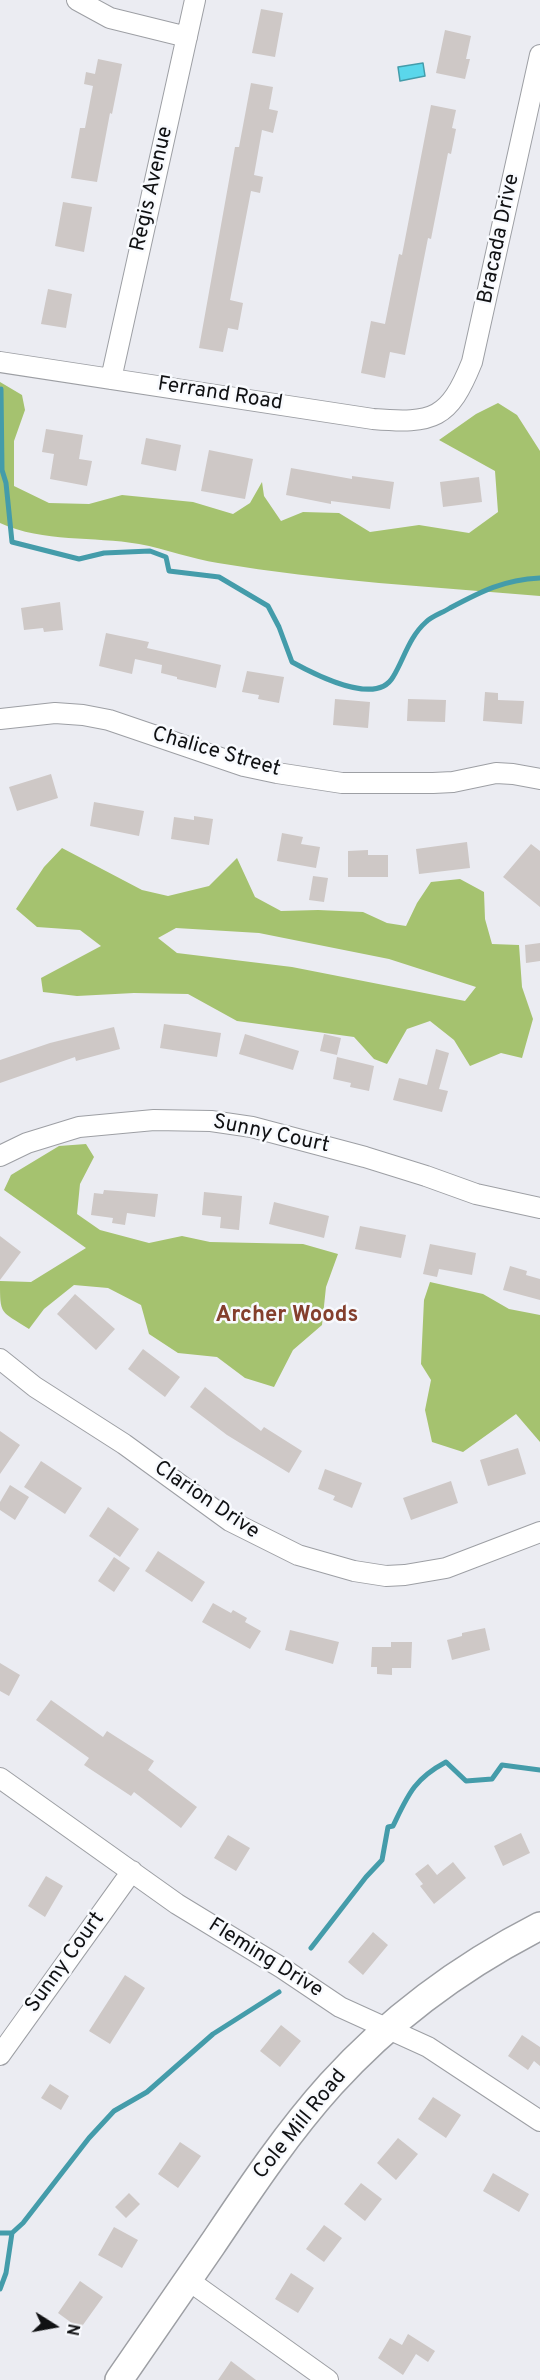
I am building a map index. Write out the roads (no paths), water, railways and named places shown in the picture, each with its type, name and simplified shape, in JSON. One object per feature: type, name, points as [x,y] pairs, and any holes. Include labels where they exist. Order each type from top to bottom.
[{"type":"street","points":[[77,0],[95,12],[110,18],[187,37]]},
{"type":"street","name":"Regis Avenue","points":[[111,379],[195,0]]},
{"type":"street","name":"Bracada Drive","points":[[440,414],[461,389],[472,362],[540,55]]},
{"type":"street","name":"Ferrand Road","points":[[0,362],[374,419],[421,420],[440,414]]},
{"type":"street","name":"Chalice Street","points":[[0,719],[55,713],[83,715],[109,720],[243,766],[342,783],[453,782],[495,773],[540,780]]},
{"type":"street","name":"Sunny Court","points":[[0,1156],[27,1143],[79,1127],[154,1120],[211,1121],[252,1127],[365,1156],[476,1194],[540,1208]]},
{"type":"street","name":"Clarion Drive","points":[[0,1359],[35,1387],[124,1444],[230,1521],[298,1555],[354,1571],[405,1575],[446,1568],[540,1532]]},
{"type":"street","name":"Fleming Drive","points":[[0,1778],[177,1904],[282,1968],[340,2007],[428,2047],[540,2121]]},
{"type":"street","name":"Sunny Court","points":[[0,2055],[132,1871]]},
{"type":"street","name":"Cole Mill Road","points":[[119,2380],[248,2192],[300,2121],[331,2084],[389,2030],[459,1972],[540,1926]]},
{"type":"street","points":[[188,2280],[328,2380]]},
{"type":"water","points":[[423,63],[425,76],[400,81],[398,67]]},
{"type":"waterway","points":[[1,389],[2,470],[6,483],[12,542],[79,559],[104,553],[150,551],[166,557],[169,571],[219,577],[268,606],[279,627],[292,662],[344,685],[373,689],[385,685],[393,677],[415,634],[431,618],[493,587],[540,578]]},
{"type":"waterway","points":[[311,1948],[382,1860],[388,1827],[393,1826],[413,1789],[435,1768],[446,1762],[466,1781],[492,1779],[502,1765],[540,1770]]},
{"type":"waterway","points":[[0,2289],[6,2273],[12,2233],[23,2223],[89,2138],[114,2111],[147,2092],[213,2034],[279,1992]]},
{"type":"waterway","points":[[0,2233],[12,2233]]},
{"type":"district","name":"Archer Woods","points":[[287,1317]]}]
